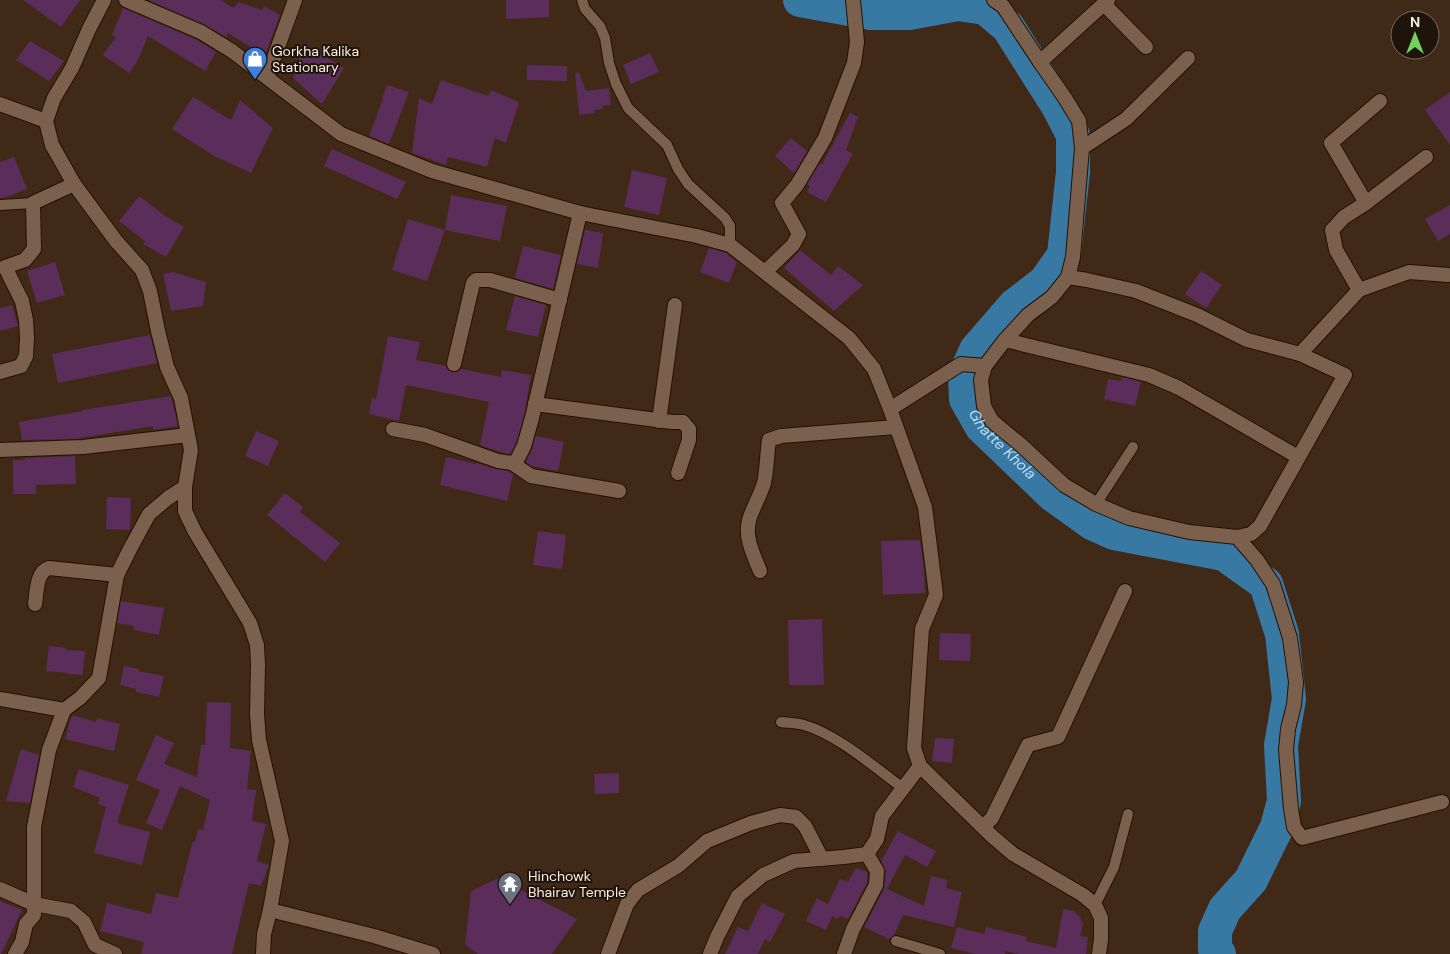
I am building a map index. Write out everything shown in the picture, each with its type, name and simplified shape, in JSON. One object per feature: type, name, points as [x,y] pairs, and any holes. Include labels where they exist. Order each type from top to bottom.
[{"type":"street","points":[[104,0],[72,68],[54,98],[46,121],[52,145],[74,184],[116,241],[142,270],[150,291],[167,367],[182,398],[191,450],[185,487],[185,511],[195,532],[250,623],[257,645],[259,740],[282,841],[264,934],[264,954]]},
{"type":"street","points":[[126,0],[201,32],[232,51],[341,134],[432,171],[580,213],[698,236],[730,245],[849,338],[874,369],[925,507],[936,595],[922,629],[914,748],[920,766],[1013,854],[1083,895],[1095,905],[1101,918],[1102,939],[1099,954]]},
{"type":"street","points":[[267,76],[295,0]]},
{"type":"street","points":[[765,272],[793,245],[799,234],[782,203],[796,185],[825,138],[854,63],[857,42],[853,0]]},
{"type":"street","points":[[994,0],[1003,6],[1065,98],[1078,121],[1082,148],[1073,257],[1068,277],[1052,297],[1028,315],[1005,340],[986,366],[981,380],[984,406],[992,421],[1064,485],[1096,504],[1129,518],[1189,532],[1238,537],[1251,534],[1260,526],[1345,375],[1300,354],[1247,340],[1197,315],[1136,290],[1068,277]]},
{"type":"street","points":[[1040,62],[1106,2],[1146,47]]},
{"type":"street","points":[[1082,148],[1126,119],[1188,58]]},
{"type":"street","points":[[1366,202],[1330,143],[1380,101]]},
{"type":"street","points":[[0,104],[46,121]]},
{"type":"street","points":[[1359,290],[1336,250],[1332,230],[1344,217],[1426,157]]},
{"type":"street","points":[[0,372],[21,366],[26,356],[27,347],[26,320],[22,301],[3,267],[25,260],[34,248],[33,203],[74,184]]},
{"type":"street","points":[[512,463],[517,460],[524,446],[580,213]]},
{"type":"street","points":[[1300,354],[1359,290],[1409,272],[1448,275]]},
{"type":"street","points":[[454,364],[473,283],[476,280],[490,280],[560,300]]},
{"type":"street","points":[[659,420],[675,305]]},
{"type":"street","points":[[1005,340],[1149,375],[1179,388],[1298,457]]},
{"type":"street","points":[[890,409],[961,364],[986,366]]},
{"type":"street","points":[[535,404],[683,422],[689,428],[689,440],[678,473]]},
{"type":"street","points":[[760,571],[749,544],[748,520],[764,483],[769,440],[781,436],[896,427]]},
{"type":"street","points":[[393,428],[425,435],[498,461],[512,463],[531,476],[619,491]]},
{"type":"street","points":[[0,450],[83,447],[188,435]]},
{"type":"street","points":[[15,954],[22,942],[26,924],[34,915],[34,827],[49,750],[64,710],[80,698],[99,678],[116,575],[149,514],[185,487]]},
{"type":"street","points":[[1238,537],[1257,560],[1273,584],[1290,638],[1296,682],[1286,750],[1291,809],[1294,827],[1298,834],[1302,838],[1442,802]]},
{"type":"street","points":[[35,604],[40,575],[45,569],[116,575]]},
{"type":"street","points":[[983,827],[992,818],[1028,745],[1058,737],[1125,591]]},
{"type":"street","points":[[0,699],[64,710]]},
{"type":"street","points":[[710,954],[716,937],[738,896],[763,875],[794,861],[844,858],[867,854],[877,839],[882,816],[920,766]]},
{"type":"street","points":[[608,954],[627,904],[638,890],[678,866],[707,841],[751,822],[780,815],[796,817],[805,826],[822,859]]},
{"type":"street","points":[[844,954],[852,929],[876,885],[877,871],[867,854]]},
{"type":"street","points":[[0,889],[34,904],[72,911],[84,922],[96,944],[115,954]]},
{"type":"street","points":[[270,910],[374,936],[433,954]]},
{"type":"lane","points":[[582,0],[585,9],[600,26],[605,38],[609,63],[616,84],[628,108],[667,145],[678,169],[688,184],[725,218],[730,226],[730,245]]},
{"type":"lane","points":[[0,205],[33,203]]},
{"type":"lane","points":[[1096,504],[1133,447]]},
{"type":"lane","points":[[781,722],[803,725],[824,733],[847,747],[903,788]]},
{"type":"lane","points":[[1095,905],[1114,867],[1128,814]]},
{"type":"lane","points":[[896,942],[940,954]]},
{"type":"building","points":[[23,0],[80,0],[61,27]]},
{"type":"building","points":[[148,0],[220,0],[234,8],[238,2],[262,10],[264,6],[280,15],[265,56],[228,33],[226,37],[204,24]]},
{"type":"building","points":[[506,0],[549,0],[549,17],[506,19]]},
{"type":"building","points":[[123,8],[197,40],[216,52],[205,71],[148,36],[137,62],[129,73],[103,55],[116,37],[112,35]]},
{"type":"building","points":[[30,41],[64,61],[49,81],[16,60]]},
{"type":"building","points":[[303,44],[344,68],[322,104],[293,78]]},
{"type":"building","points":[[650,53],[659,72],[631,84],[623,65]]},
{"type":"building","points":[[527,65],[567,66],[567,81],[527,80]]},
{"type":"building","points":[[579,72],[586,91],[609,88],[611,105],[602,106],[603,109],[594,110],[595,113],[579,115],[575,73]]},
{"type":"building","points":[[441,80],[488,96],[491,90],[519,102],[506,143],[495,138],[487,167],[448,157],[446,165],[412,153],[419,98],[432,104]]},
{"type":"building","points":[[387,85],[409,92],[389,144],[369,136]]},
{"type":"building","points":[[1450,92],[1450,145],[1425,110]]},
{"type":"building","points":[[193,97],[231,120],[240,100],[273,128],[251,173],[214,156],[172,129]]},
{"type":"building","points":[[850,113],[858,117],[846,150],[853,154],[826,202],[807,192],[810,186],[807,184],[820,163],[822,164]]},
{"type":"building","points":[[791,138],[807,151],[794,173],[775,156]]},
{"type":"building","points":[[332,149],[406,182],[397,199],[324,166]]},
{"type":"building","points":[[14,157],[27,189],[0,198],[0,162]]},
{"type":"building","points":[[632,170],[667,178],[659,215],[624,207]]},
{"type":"building","points":[[451,195],[507,206],[500,241],[445,230]]},
{"type":"building","points":[[139,196],[184,227],[166,257],[143,244],[145,241],[119,221]]},
{"type":"building","points":[[1450,205],[1450,234],[1438,241],[1425,219]]},
{"type":"building","points":[[408,219],[445,230],[427,281],[392,270]]},
{"type":"building","points":[[585,230],[603,233],[598,268],[577,264]]},
{"type":"building","points":[[523,246],[561,255],[553,289],[515,278]]},
{"type":"building","points":[[709,248],[726,253],[737,262],[729,283],[700,272]]},
{"type":"building","points":[[800,250],[831,275],[838,266],[863,285],[834,311],[784,268]]},
{"type":"building","points":[[55,262],[65,295],[37,303],[27,271]]},
{"type":"building","points":[[1201,271],[1222,285],[1206,308],[1185,294]]},
{"type":"building","points":[[174,272],[206,282],[203,306],[171,311],[163,274]]},
{"type":"building","points":[[515,296],[546,305],[538,337],[506,330]]},
{"type":"building","points":[[12,305],[18,326],[0,331],[0,308]]},
{"type":"building","points":[[150,335],[157,363],[58,383],[52,354]]},
{"type":"building","points":[[388,336],[420,342],[416,360],[446,366],[452,372],[457,372],[461,369],[501,377],[502,370],[531,375],[524,416],[516,443],[510,454],[480,445],[489,402],[406,385],[399,421],[369,414],[372,398],[376,399]]},
{"type":"building","points":[[1122,377],[1141,382],[1135,406],[1104,399],[1108,379],[1121,381]]},
{"type":"building","points":[[171,396],[178,426],[153,430],[153,426],[75,439],[22,440],[19,422]]},
{"type":"building","points":[[256,431],[279,441],[268,466],[245,456]]},
{"type":"building","points":[[536,436],[564,442],[558,471],[532,466],[526,462]]},
{"type":"building","points":[[75,456],[76,484],[36,485],[36,494],[13,494],[13,460]]},
{"type":"building","points":[[446,457],[509,471],[513,474],[507,501],[440,485]]},
{"type":"building","points":[[285,493],[303,507],[300,512],[340,543],[325,562],[267,515]]},
{"type":"building","points":[[107,497],[131,498],[130,530],[106,529]]},
{"type":"building","points":[[538,531],[566,535],[562,569],[533,565]]},
{"type":"building","points":[[920,540],[925,593],[883,595],[881,541]]},
{"type":"building","points":[[121,601],[164,608],[159,635],[134,630],[134,626],[117,623]]},
{"type":"building","points":[[822,619],[824,685],[789,685],[788,620]]},
{"type":"building","points":[[940,633],[971,634],[970,661],[939,660]]},
{"type":"building","points":[[49,646],[66,648],[66,650],[85,651],[83,675],[46,671]]},
{"type":"building","points":[[124,666],[164,676],[159,697],[136,692],[136,689],[120,685]]},
{"type":"building","points":[[207,702],[231,703],[230,748],[251,751],[247,789],[256,790],[252,821],[266,824],[257,861],[269,865],[261,886],[249,883],[232,954],[141,954],[144,942],[100,931],[107,903],[151,914],[156,893],[178,898],[193,841],[195,842],[198,829],[203,830],[210,800],[180,786],[162,830],[146,823],[160,790],[136,780],[156,735],[174,743],[164,764],[197,777],[201,745],[205,745]]},
{"type":"building","points":[[72,715],[96,722],[97,718],[120,724],[114,751],[65,739]]},
{"type":"building","points":[[935,738],[954,739],[952,763],[932,761]]},
{"type":"building","points":[[21,749],[39,755],[30,803],[6,801]]},
{"type":"building","points":[[79,769],[129,785],[117,823],[150,832],[142,865],[94,853],[106,807],[98,804],[100,798],[73,787]]},
{"type":"building","points":[[619,773],[619,793],[595,794],[594,774]]},
{"type":"building","points":[[898,831],[936,851],[927,867],[905,855],[887,889],[924,906],[931,876],[948,880],[946,888],[962,892],[954,927],[903,915],[894,935],[889,939],[864,927],[884,889],[886,871],[881,861]]},
{"type":"building","points":[[856,868],[867,872],[867,883],[848,919],[840,916],[838,919],[832,916],[826,930],[806,921],[817,898],[828,904],[840,879],[848,882]]},
{"type":"building","name":"Hinchowk Bhairav Temple","points":[[498,878],[577,919],[552,954],[478,954],[465,945],[471,891]]},
{"type":"building","points":[[0,901],[22,910],[1,954],[0,954]]},
{"type":"building","points":[[762,903],[785,914],[770,942],[765,939],[758,954],[725,954],[738,927],[748,931]]},
{"type":"building","points":[[1063,909],[1074,911],[1080,917],[1083,924],[1080,936],[1088,937],[1086,954],[1019,954],[1005,951],[1005,954],[975,954],[951,948],[957,927],[984,934],[986,927],[1027,937],[1026,941],[1056,948]]},
{"type":"waterway","name":"Ghatte Khola","points":[[800,0],[871,13],[909,13],[958,4],[985,8],[1008,27],[1058,106],[1073,135],[1073,172],[1064,255],[1045,282],[1014,306],[976,350],[965,375],[966,399],[982,427],[1053,495],[1092,523],[1114,533],[1224,554],[1266,584],[1282,634],[1289,699],[1281,745],[1284,801],[1277,827],[1251,880],[1225,909],[1215,931],[1215,949],[1219,954]]},
{"type":"place","name":"Gorkha Kalika Stationary","points":[[255,80]]},
{"type":"place","name":"Hinchowk Bhairav Temple","points":[[510,905]]}]
